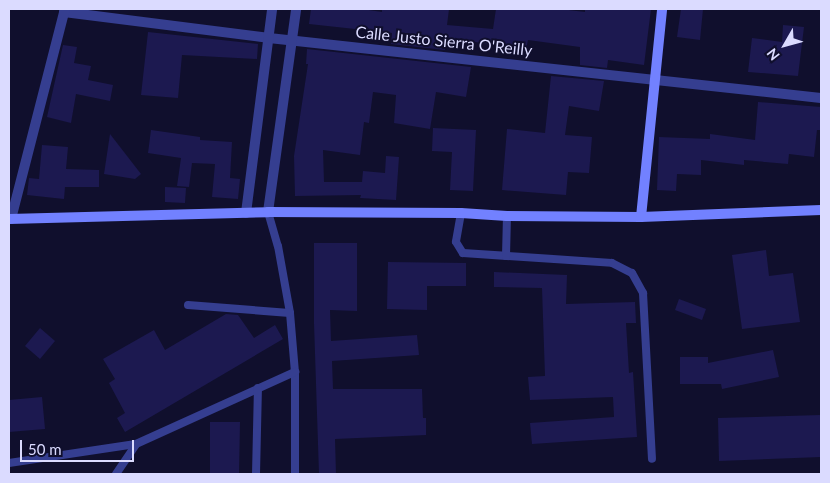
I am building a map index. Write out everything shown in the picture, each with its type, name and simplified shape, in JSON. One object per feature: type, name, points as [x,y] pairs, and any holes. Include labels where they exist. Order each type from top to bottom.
[{"type":"street","points":[[246,213],[272,9]]},
{"type":"street","points":[[268,212],[296,9]]},
{"type":"street","points":[[641,217],[662,9]]},
{"type":"street","points":[[64,10],[10,219],[268,212],[460,213],[507,216],[641,217],[821,210]]},
{"type":"street","name":"Calle Justo Sierra O'Reilly","points":[[64,10],[269,38],[656,78],[821,98]]},
{"type":"lane","points":[[268,212],[278,246],[290,313],[295,372],[295,474]]},
{"type":"lane","points":[[460,213],[456,242],[463,253],[612,263],[632,273],[643,293],[652,459]]},
{"type":"lane","points":[[506,256],[507,216]]},
{"type":"lane","points":[[188,305],[290,313]]},
{"type":"lane","points":[[9,462],[136,444],[295,372]]},
{"type":"lane","points":[[256,474],[258,388]]},
{"type":"lane","points":[[116,474],[136,444]]},
{"type":"building","points":[[311,9],[362,9],[382,12],[382,9],[449,9],[447,25],[493,29],[496,9],[560,9],[585,12],[585,9],[651,9],[644,65],[608,60],[607,68],[580,65],[580,47],[528,40],[526,49],[446,38],[445,50],[391,44],[392,33],[309,24]]},
{"type":"building","points":[[681,9],[703,9],[700,40],[677,37]]},
{"type":"building","points":[[783,25],[804,27],[798,76],[748,72],[752,38],[782,42]]},
{"type":"building","points":[[148,32],[258,44],[257,59],[182,55],[178,98],[141,95]]},
{"type":"building","points":[[63,45],[77,47],[74,63],[91,66],[88,80],[113,85],[110,101],[76,94],[71,123],[47,117]]},
{"type":"building","points":[[307,49],[471,67],[466,97],[436,92],[430,129],[394,123],[396,95],[373,92],[369,123],[364,122],[360,155],[323,150],[324,182],[362,182],[363,171],[385,173],[386,156],[399,157],[396,200],[360,198],[361,195],[295,196],[294,156],[308,64],[306,64]]},
{"type":"building","points":[[551,76],[604,81],[599,111],[569,106],[565,135],[592,137],[589,173],[568,172],[566,195],[502,190],[507,129],[545,133]]},
{"type":"building","points":[[758,102],[821,107],[821,130],[817,130],[814,157],[789,154],[788,164],[744,160],[744,165],[701,160],[701,175],[677,174],[676,191],[657,190],[659,137],[710,139],[710,134],[755,140]]},
{"type":"building","points":[[433,128],[476,130],[473,191],[450,190],[452,152],[432,151]]},
{"type":"building","points":[[151,130],[200,137],[200,140],[232,142],[230,178],[240,179],[238,199],[212,197],[215,164],[192,163],[189,187],[177,186],[181,158],[148,153]]},
{"type":"building","points":[[110,134],[141,174],[135,179],[104,174]]},
{"type":"building","points":[[42,145],[68,147],[66,169],[99,170],[99,187],[65,187],[64,199],[27,195],[29,178],[39,179]]},
{"type":"building","points":[[165,187],[186,188],[185,203],[165,202]]},
{"type":"building","points":[[314,243],[357,243],[357,311],[330,310],[331,341],[417,335],[419,355],[332,361],[333,389],[422,389],[423,418],[426,418],[426,435],[335,439],[336,474],[319,474],[314,323]]},
{"type":"building","points":[[766,250],[769,276],[793,273],[800,322],[742,329],[732,255]]},
{"type":"building","points":[[388,262],[466,263],[466,286],[427,286],[427,310],[387,309]]},
{"type":"building","points":[[494,272],[567,275],[566,304],[635,302],[636,323],[626,323],[629,373],[633,372],[637,437],[532,444],[530,423],[614,417],[613,397],[530,400],[528,377],[545,376],[542,288],[494,287]]},
{"type":"building","points":[[679,299],[706,309],[702,320],[675,310]]},
{"type":"building","points":[[226,314],[238,315],[254,338],[275,325],[283,339],[125,432],[117,418],[125,413],[109,383],[115,379],[103,359],[154,330],[165,350]]},
{"type":"building","points":[[40,328],[55,341],[40,359],[25,346]]},
{"type":"building","points":[[773,350],[779,377],[722,389],[721,384],[680,384],[680,357],[708,357],[708,363]]},
{"type":"building","points":[[42,397],[45,429],[9,432],[9,400]]},
{"type":"building","points":[[821,415],[821,457],[719,461],[718,418]]},
{"type":"building","points":[[210,422],[240,422],[239,474],[210,474]]}]
